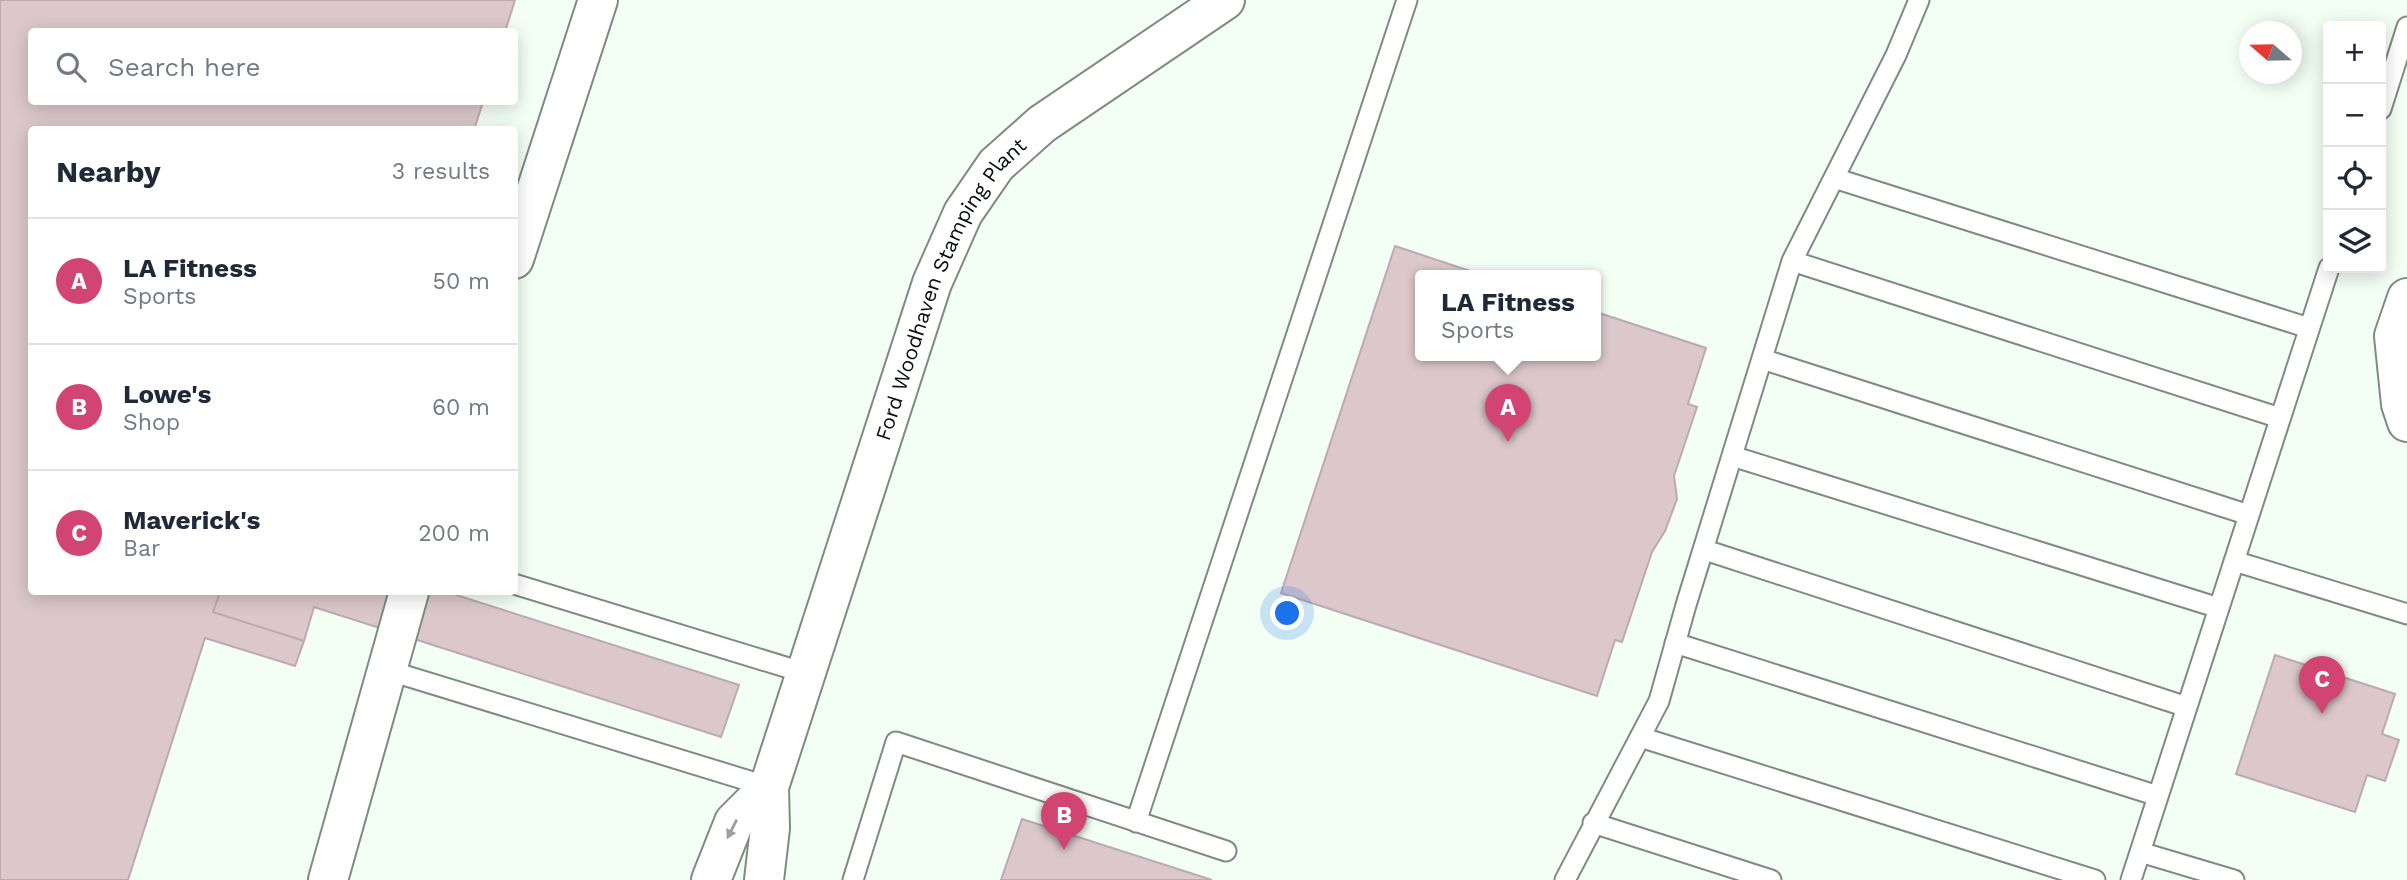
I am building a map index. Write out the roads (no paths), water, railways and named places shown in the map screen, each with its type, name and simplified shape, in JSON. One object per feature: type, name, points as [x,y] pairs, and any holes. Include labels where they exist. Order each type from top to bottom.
[{"type":"street","points":[[518,247],[598,0]]},
{"type":"street","name":"Ford Woodhaven Stamping Plant","points":[[764,880],[770,828],[769,788],[932,283],[963,213],[996,165],[1042,124],[1224,0]]},
{"type":"street","points":[[2407,298],[2394,336],[2401,404],[2407,422]]},
{"type":"street","points":[[328,880],[408,595]]},
{"type":"street","name":"Ford Woodhaven Stamping Plant","points":[[711,880],[734,822],[769,788]]},
{"type":"lane","points":[[1136,822],[1407,0]]},
{"type":"lane","points":[[1565,880],[1659,701],[1792,261],[1896,55],[1919,0]]},
{"type":"lane","points":[[2386,93],[2407,27]]},
{"type":"lane","points":[[1834,178],[2309,328]]},
{"type":"lane","points":[[1792,261],[2280,418]]},
{"type":"lane","points":[[2131,880],[2327,273]]},
{"type":"lane","points":[[1762,359],[2249,515]]},
{"type":"lane","points":[[1732,456],[2219,608]]},
{"type":"lane","points":[[1704,550],[2187,706]]},
{"type":"lane","points":[[2234,561],[2407,614]]},
{"type":"lane","points":[[518,585],[805,673]]},
{"type":"lane","points":[[1675,643],[2158,796]]},
{"type":"lane","points":[[387,670],[769,788]]},
{"type":"lane","points":[[1640,737],[2095,880]]},
{"type":"lane","points":[[853,880],[896,742],[1226,851]]},
{"type":"lane","points":[[1593,823],[1771,880]]},
{"type":"lane","points":[[2140,852],[2227,879]]},
{"type":"place","name":"LA Fitness","points":[[1508,442]]},
{"type":"place","name":"Maverick's","points":[[2322,714]]},
{"type":"place","name":"Lowe's","points":[[1064,850]]}]
